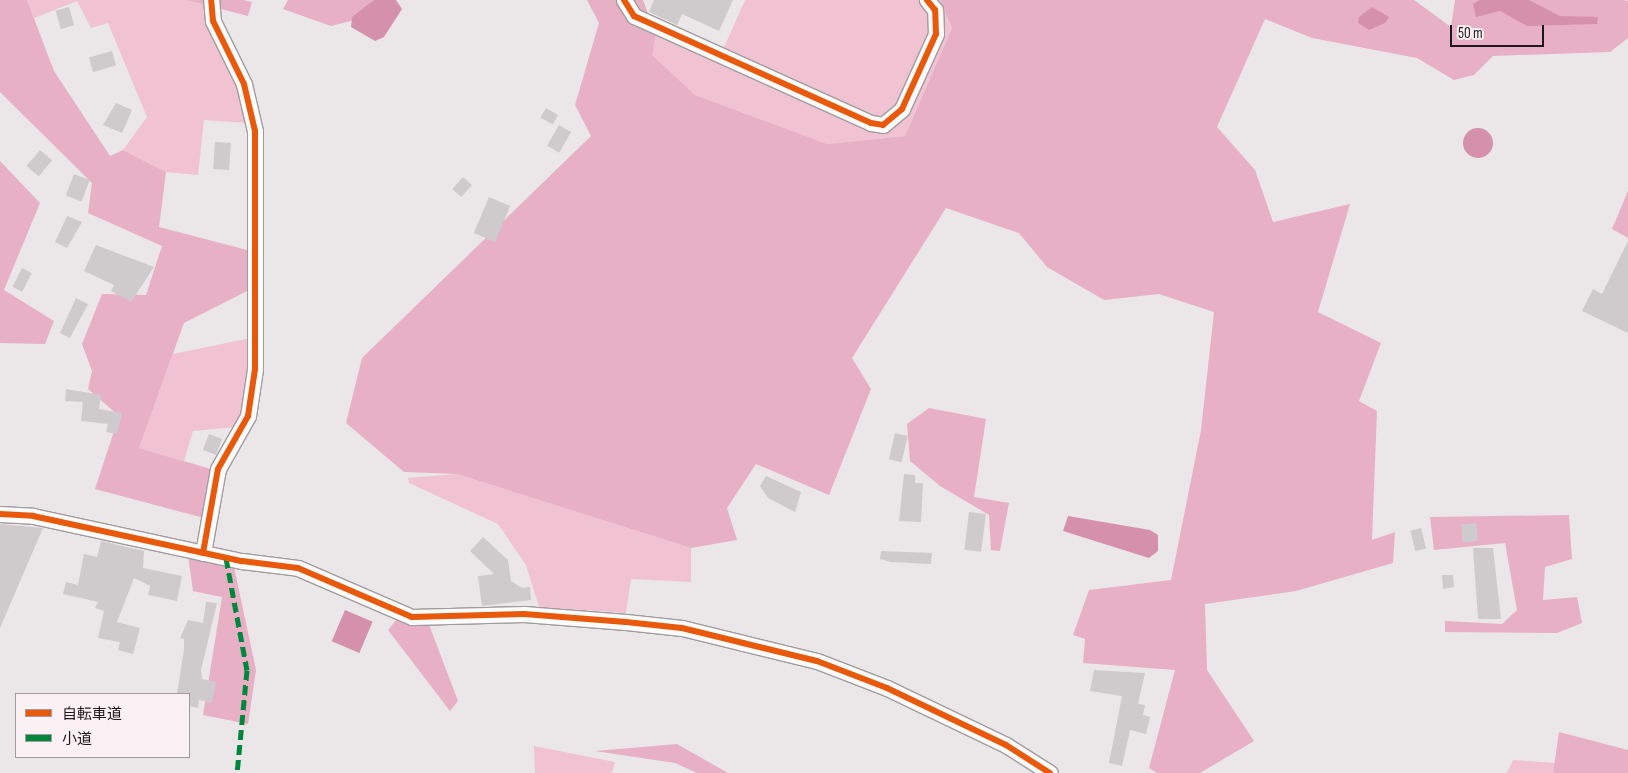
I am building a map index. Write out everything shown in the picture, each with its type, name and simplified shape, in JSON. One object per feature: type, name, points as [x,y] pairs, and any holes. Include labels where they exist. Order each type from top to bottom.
[{"type":"street","points":[[203,552],[218,469],[248,416],[256,369],[255,131],[244,84],[213,21],[211,0]]},
{"type":"street","points":[[624,0],[634,16],[870,123],[883,125],[902,109],[936,34],[935,10],[927,0]]},
{"type":"street","points":[[0,514],[33,516],[203,552],[298,568],[412,617],[524,614],[682,628],[817,661],[887,688],[998,741],[1050,773]]},
{"type":"shaded area","points":[[0,0],[27,0],[54,71],[110,156],[123,150],[166,172],[159,227],[247,250],[247,291],[184,323],[139,448],[211,469],[204,518],[95,489],[119,416],[88,389],[92,371],[82,344],[102,294],[146,295],[162,246],[88,213],[92,183],[0,92]]},
{"type":"shaded area","points":[[27,0],[186,0],[204,5],[206,19],[241,88],[248,123],[204,120],[198,175],[166,172],[123,150],[147,117],[108,23],[91,28],[77,1],[34,18]]},
{"type":"shaded area","points":[[186,0],[243,0],[252,2],[248,16]]},
{"type":"shaded area","points":[[288,0],[374,0],[351,21],[331,26],[283,9]]},
{"type":"shaded area","points":[[374,0],[396,0],[402,9],[384,37],[375,41],[351,27],[352,17]]},
{"type":"shaded area","points":[[587,0],[643,0],[656,35],[652,55],[695,95],[827,144],[905,136],[952,28],[940,0],[1414,0],[1451,27],[1455,0],[1623,0],[1628,1],[1628,38],[1610,52],[1493,56],[1474,75],[1454,80],[1417,58],[1312,38],[1265,19],[1217,127],[1255,170],[1273,222],[1350,204],[1318,312],[1381,343],[1359,401],[1377,411],[1372,540],[1395,532],[1393,563],[1296,591],[1205,604],[1207,670],[1254,741],[1200,773],[1157,773],[1149,768],[1175,670],[1083,663],[1085,639],[1073,635],[1089,590],[1171,580],[1201,430],[1214,312],[1159,294],[1104,300],[1047,267],[1019,233],[946,208],[852,358],[871,389],[829,495],[756,464],[727,508],[737,540],[691,548],[457,474],[404,472],[346,423],[362,358],[591,136],[575,105],[599,23]]},
{"type":"shaded area","points":[[745,0],[940,0],[952,28],[905,136],[827,144],[695,95],[651,55],[656,35],[718,61]]},
{"type":"shaded area","points":[[1480,0],[1529,0],[1560,16],[1598,17],[1597,24],[1527,26],[1500,11],[1476,17],[1473,4]]},
{"type":"shaded area","points":[[1372,7],[1389,17],[1385,23],[1369,30],[1358,23],[1359,17]]},
{"type":"shaded area","points":[[1478,128],[1488,133],[1493,143],[1488,153],[1478,158],[1468,153],[1463,143],[1468,133]]},
{"type":"shaded area","points":[[0,161],[40,203],[4,290],[54,321],[45,344],[0,343]]},
{"type":"shaded area","points":[[1628,191],[1628,238],[1612,229]]},
{"type":"shaded area","points":[[251,338],[251,396],[234,427],[193,431],[184,461],[139,448],[173,354]]},
{"type":"shaded area","points":[[929,408],[986,419],[974,497],[1009,503],[1000,551],[991,550],[989,515],[940,486],[910,461],[907,424]]},
{"type":"shaded area","points":[[457,474],[691,548],[691,582],[631,579],[626,613],[539,607],[526,565],[498,524],[409,483],[408,478]]},
{"type":"shaded area","points":[[1569,515],[1572,559],[1545,567],[1543,600],[1577,597],[1582,623],[1557,633],[1445,632],[1445,621],[1502,624],[1517,610],[1505,543],[1434,550],[1430,517]]},
{"type":"shaded area","points":[[1068,516],[1150,530],[1158,535],[1158,551],[1149,558],[1063,531]]},
{"type":"shaded area","points":[[188,556],[234,567],[256,670],[248,724],[203,715],[222,597],[193,591]]},
{"type":"shaded area","points":[[345,610],[373,622],[359,653],[332,641]]},
{"type":"shaded area","points":[[397,619],[428,622],[458,701],[450,711],[388,630]]},
{"type":"shaded area","points":[[1559,732],[1628,750],[1628,773],[1553,773]]},
{"type":"shaded area","points":[[677,744],[728,773],[697,773],[675,763],[595,751]]},
{"type":"shaded area","points":[[534,746],[615,762],[612,773],[535,773]]},
{"type":"shaded area","points":[[1513,760],[1555,763],[1553,773],[1507,773]]},
{"type":"building","points":[[654,0],[733,0],[719,31],[682,14],[677,25],[649,12]]},
{"type":"building","points":[[69,7],[74,25],[61,29],[56,11]]},
{"type":"building","points":[[112,51],[116,65],[93,72],[89,58]]},
{"type":"building","points":[[116,103],[132,110],[122,133],[103,125]]},
{"type":"building","points":[[546,108],[558,115],[553,125],[540,118]]},
{"type":"building","points":[[559,125],[571,132],[559,153],[547,146]]},
{"type":"building","points":[[215,142],[231,143],[229,170],[213,169]]},
{"type":"building","points":[[40,150],[52,160],[39,176],[27,166]]},
{"type":"building","points":[[74,174],[90,180],[82,202],[66,195]]},
{"type":"building","points":[[463,177],[472,185],[461,197],[452,189]]},
{"type":"building","points":[[489,197],[510,206],[495,242],[474,233]]},
{"type":"building","points":[[67,216],[82,222],[67,248],[55,242]]},
{"type":"building","points":[[1628,241],[1628,333],[1582,311],[1593,289],[1602,294]]},
{"type":"building","points":[[96,245],[154,267],[131,302],[111,291],[114,285],[84,271]]},
{"type":"building","points":[[22,268],[32,273],[22,292],[12,287]]},
{"type":"building","points":[[76,298],[88,304],[70,338],[60,333]]},
{"type":"building","points":[[66,389],[101,395],[99,409],[122,413],[117,434],[106,432],[108,424],[81,421],[83,402],[65,401]]},
{"type":"building","points":[[895,433],[908,436],[902,462],[889,459]]},
{"type":"building","points":[[209,434],[222,439],[216,455],[203,450]]},
{"type":"building","points":[[904,474],[915,475],[915,483],[923,483],[921,522],[899,521]]},
{"type":"building","points":[[766,476],[801,492],[795,512],[768,498],[760,486]]},
{"type":"building","points":[[969,512],[986,514],[981,552],[964,550]]},
{"type":"building","points":[[1476,523],[1478,541],[1463,542],[1461,525]]},
{"type":"building","points":[[0,524],[43,528],[0,628]]},
{"type":"building","points":[[1421,528],[1426,548],[1415,551],[1410,531]]},
{"type":"building","points":[[483,537],[508,560],[511,581],[522,588],[530,587],[531,600],[482,606],[478,576],[494,574],[470,551]]},
{"type":"building","points":[[101,541],[144,551],[143,568],[182,576],[177,601],[148,595],[150,586],[134,578],[117,622],[140,628],[133,654],[118,650],[120,642],[98,638],[104,611],[95,608],[98,602],[63,594],[66,582],[78,585],[84,554],[97,557]]},
{"type":"building","points":[[1473,548],[1493,548],[1501,619],[1478,619]]},
{"type":"building","points":[[881,551],[932,553],[931,564],[891,562],[880,559]]},
{"type":"building","points":[[1442,575],[1453,575],[1454,587],[1443,589]]},
{"type":"building","points":[[206,602],[217,603],[201,670],[202,679],[216,682],[212,703],[199,700],[198,708],[190,706],[190,693],[177,693],[184,650],[184,639],[180,638],[188,620],[203,623]]},
{"type":"building","points":[[1094,670],[1145,673],[1138,704],[1145,705],[1143,715],[1150,717],[1146,734],[1130,730],[1122,766],[1109,763],[1122,696],[1090,691]]},
{"type":"marked path","points":[[226,558],[247,670],[237,773]]},
{"type":"cycle path","points":[[203,553],[218,469],[248,416],[255,369],[255,131],[244,84],[213,21],[211,0]]},
{"type":"cycle path","points":[[624,0],[634,16],[871,123],[883,125],[902,109],[936,34],[935,10],[927,0]]},
{"type":"cycle path","points":[[0,514],[33,516],[242,561],[298,568],[412,617],[524,614],[682,628],[817,661],[887,688],[1006,745],[1050,773]]}]
